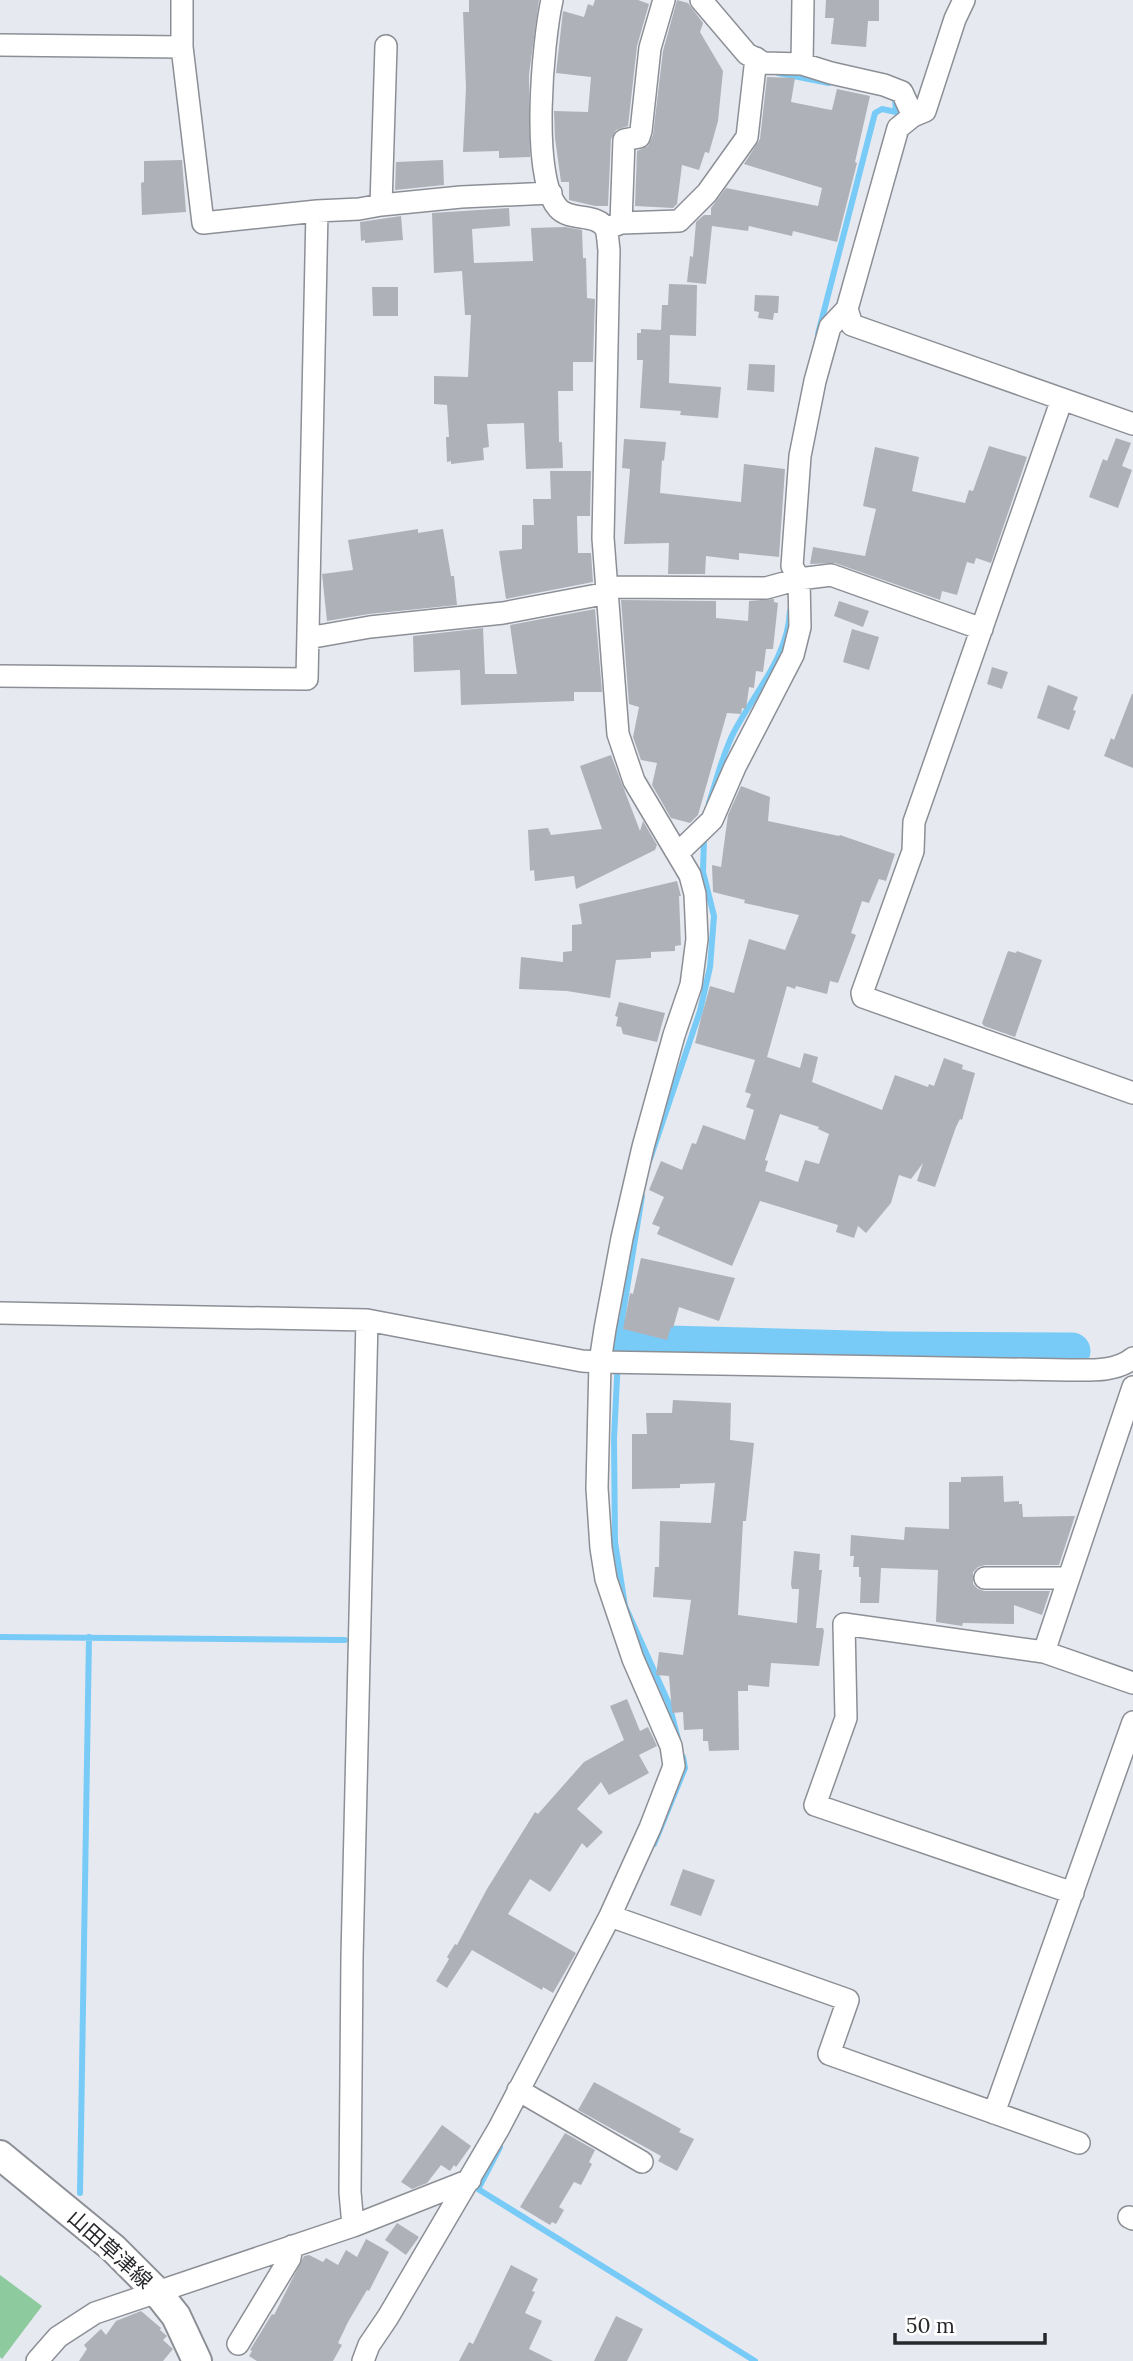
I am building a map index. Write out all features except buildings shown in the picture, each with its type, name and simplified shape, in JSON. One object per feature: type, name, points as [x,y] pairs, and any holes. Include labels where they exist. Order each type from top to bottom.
[{"type":"main road","name":"山田草津線","points":[[0,2155],[113,2248],[157,2292],[176,2316],[197,2361]]},
{"type":"street","points":[[183,0],[182,47],[203,223],[461,197],[551,192]]},
{"type":"street","points":[[552,0],[543,52],[543,162],[545,179],[557,207],[568,215],[613,226],[679,221],[707,193],[747,137],[756,58]]},
{"type":"street","points":[[363,2361],[369,2345],[470,2180],[610,1916],[650,1828],[674,1766],[671,1746],[633,1659],[606,1579],[597,1489],[600,1362],[622,1238],[643,1147],[691,985],[697,939],[695,894],[690,874],[634,781],[618,734],[603,538],[609,250],[624,140],[639,137],[641,131],[650,48],[664,0]]},
{"type":"street","points":[[701,0],[747,54],[764,63],[802,64],[884,85],[902,92],[913,116]]},
{"type":"street","points":[[802,64],[803,0]]},
{"type":"street","points":[[678,853],[712,820],[735,767],[793,655],[800,627],[799,579],[792,566],[800,456],[815,381],[830,327],[847,309],[898,128],[913,116],[925,111],[955,19],[964,0]]},
{"type":"street","points":[[0,45],[182,47]]},
{"type":"street","points":[[381,205],[386,46]]},
{"type":"street","points":[[0,676],[307,679],[317,212]]},
{"type":"street","points":[[847,309],[852,325],[1133,424]]},
{"type":"street","points":[[1062,399],[914,822],[913,851],[862,993],[863,997],[1133,1093]]},
{"type":"street","points":[[308,638],[370,627],[503,613],[608,590],[766,588],[799,579],[831,575],[982,629]]},
{"type":"street","points":[[0,1313],[367,1320],[582,1361],[600,1362],[1069,1370],[1105,1369],[1132,1363]]},
{"type":"street","points":[[353,2226],[352,1957],[367,1320]]},
{"type":"street","points":[[1044,1652],[1133,1387]]},
{"type":"street","points":[[985,1578],[1067,1578]]},
{"type":"street","points":[[1073,1893],[815,1805],[846,1718],[844,1624],[1044,1652],[1133,1683]]},
{"type":"street","points":[[994,2113],[1133,1722]]},
{"type":"street","points":[[610,1916],[848,2000],[829,2053],[1079,2143]]},
{"type":"street","points":[[518,2090],[642,2162]]},
{"type":"street","points":[[37,2361],[58,2337],[95,2313],[353,2226],[470,2180]]},
{"type":"street","points":[[238,2344],[290,2258],[292,2246]]},
{"type":"green space","points":[[0,2275],[42,2306],[2,2359],[0,2357]]},
{"type":"waterway","points":[[778,73],[829,83]]},
{"type":"waterway","points":[[818,334],[875,113],[882,109],[896,112],[895,98]]},
{"type":"waterway","points":[[709,803],[731,738],[777,659],[788,628],[790,611]]},
{"type":"waterway","points":[[650,1159],[700,1011],[710,967],[714,916],[703,872],[704,837]]},
{"type":"waterway","points":[[642,1196],[619,1338],[614,1439],[615,1542],[625,1606],[669,1704],[678,1739]]},
{"type":"waterway","points":[[619,1338],[631,1343],[891,1350],[1072,1351]]},
{"type":"waterway","points":[[0,1637],[345,1640]]},
{"type":"waterway","points":[[80,2193],[89,1637]]},
{"type":"waterway","points":[[654,1844],[685,1768],[683,1757]]},
{"type":"waterway","points":[[500,2147],[478,2189],[755,2361]]}]
